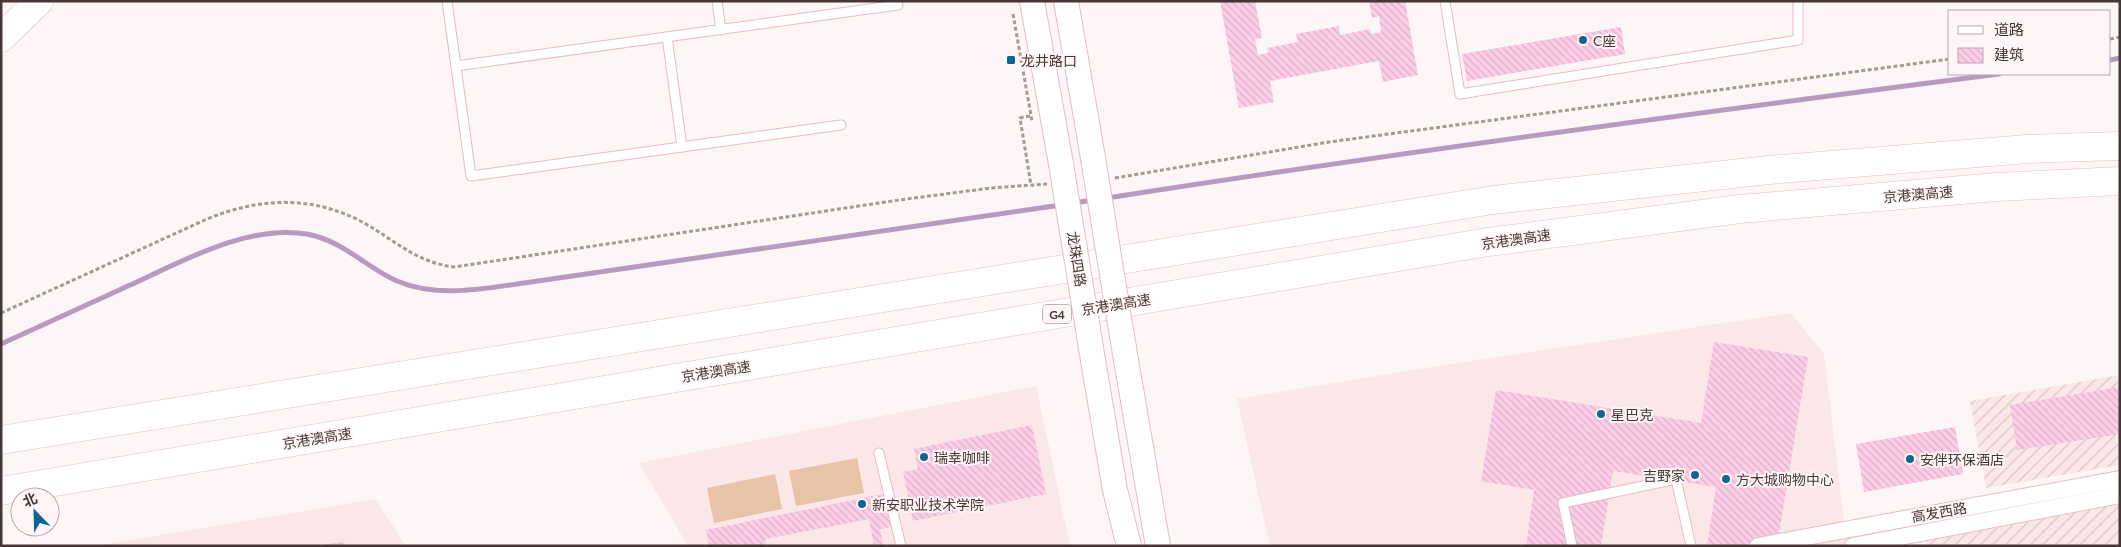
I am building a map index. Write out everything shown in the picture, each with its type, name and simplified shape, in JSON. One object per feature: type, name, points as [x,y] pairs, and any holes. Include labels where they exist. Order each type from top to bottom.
[{"type":"highway","points":[[1,38],[39,1]]},
{"type":"highway","points":[[1,440],[474,362],[1493,200],[1769,170],[2027,149],[2118,146]]},
{"type":"highway","name":"京港澳高速","points":[[1,490],[1488,242],[1740,209],[1996,187],[2119,181]]},
{"type":"highway","points":[[1,423],[404,358],[474,362]]},
{"type":"main road","name":"龙珠四路","points":[[1032,1],[1055,174],[1093,360],[1115,490],[1129,546]]},
{"type":"main road","points":[[1066,1],[1158,546]]},
{"type":"street","name":"高发西路","points":[[1758,546],[2120,479]]},
{"type":"street","name":"高发西路","points":[[1853,546],[2120,495]]},
{"type":"lane","points":[[447,1],[471,176],[841,125]]},
{"type":"lane","points":[[717,1],[721,30]]},
{"type":"lane","points":[[1445,1],[1460,94],[1798,40],[1798,1]]},
{"type":"lane","points":[[456,66],[898,5]]},
{"type":"lane","points":[[667,37],[682,147]]},
{"type":"lane","points":[[879,453],[901,546]]},
{"type":"lane","points":[[1572,546],[1563,502],[1676,479],[1691,546]]},
{"type":"path","points":[[1113,178],[1329,142],[1948,59]]},
{"type":"path","points":[[1030,116],[1020,118],[1031,185]]},
{"type":"path","points":[[1,313],[172,234],[232,209],[256,203],[282,202],[310,205],[341,213],[365,224],[419,258],[438,265],[454,267],[899,200],[991,188],[1031,185],[1055,174]]},
{"type":"shaded area","points":[[1791,313],[1824,354],[1847,546],[1270,546],[1237,399],[1425,368]]},
{"type":"shaded area","points":[[2120,375],[2120,465],[1986,488],[1970,401]]},
{"type":"shaded area","name":"新安职业技术学院","points":[[1036,386],[1070,546],[688,546],[639,463]]},
{"type":"shaded area","points":[[857,458],[864,493],[796,506],[789,471]]},
{"type":"shaded area","points":[[775,474],[782,509],[714,523],[707,488]]},
{"type":"shaded area","points":[[375,499],[406,546],[97,546]]},
{"type":"shaded area","points":[[2120,504],[2120,546],[1927,546],[1926,541]]},
{"type":"building","points":[[1220,1],[1255,1],[1262,38],[1255,39],[1258,55],[1268,53],[1267,48],[1298,42],[1296,34],[1339,26],[1340,35],[1370,29],[1371,34],[1381,32],[1379,16],[1372,18],[1369,1],[1405,1],[1418,75],[1383,82],[1379,61],[1270,81],[1274,102],[1239,108]]},
{"type":"building","name":"C座","points":[[1621,27],[1625,54],[1467,81],[1462,54]]},
{"type":"building","points":[[1714,342],[1808,357],[1777,546],[1707,546],[1716,487],[1613,471],[1601,546],[1526,546],[1534,490],[1481,481],[1496,390],[1701,423]]},
{"type":"building","points":[[2120,387],[2120,434],[2017,450],[2010,405]]},
{"type":"building","points":[[1032,425],[1046,494],[913,521],[903,472],[918,469],[914,449]]},
{"type":"building","name":"安伴环保酒店","points":[[1955,427],[1963,474],[1864,492],[1856,444]]},
{"type":"building","points":[[888,493],[895,526],[880,529],[883,546],[874,546],[869,519],[765,539],[766,546],[745,546],[744,544],[709,546],[706,530]]},
{"type":"building","points":[[343,542],[347,546],[320,546],[320,545]]},
{"type":"waterway","points":[[2111,60],[2120,58]]},
{"type":"waterway","points":[[1107,198],[1552,133],[1991,75]]},
{"type":"waterway","points":[[1074,203],[1093,200]]},
{"type":"waterway","points":[[1,344],[192,256],[215,247],[261,235],[284,232],[320,237],[343,248],[397,281],[429,290],[446,291],[497,287],[1061,205]]},
{"type":"place","name":"C座","points":[[1583,40]]},
{"type":"place","name":"龙井路口","points":[[1011,60]]},
{"type":"place","name":"星巴克","points":[[1601,414]]},
{"type":"place","name":"瑞幸咖啡","points":[[924,457]]},
{"type":"place","name":"安伴环保酒店","points":[[1910,459]]},
{"type":"place","name":"吉野家","points":[[1695,475]]},
{"type":"place","name":"方大城购物中心","points":[[1726,479]]},
{"type":"place","name":"新安职业技术学院","points":[[862,504]]}]
